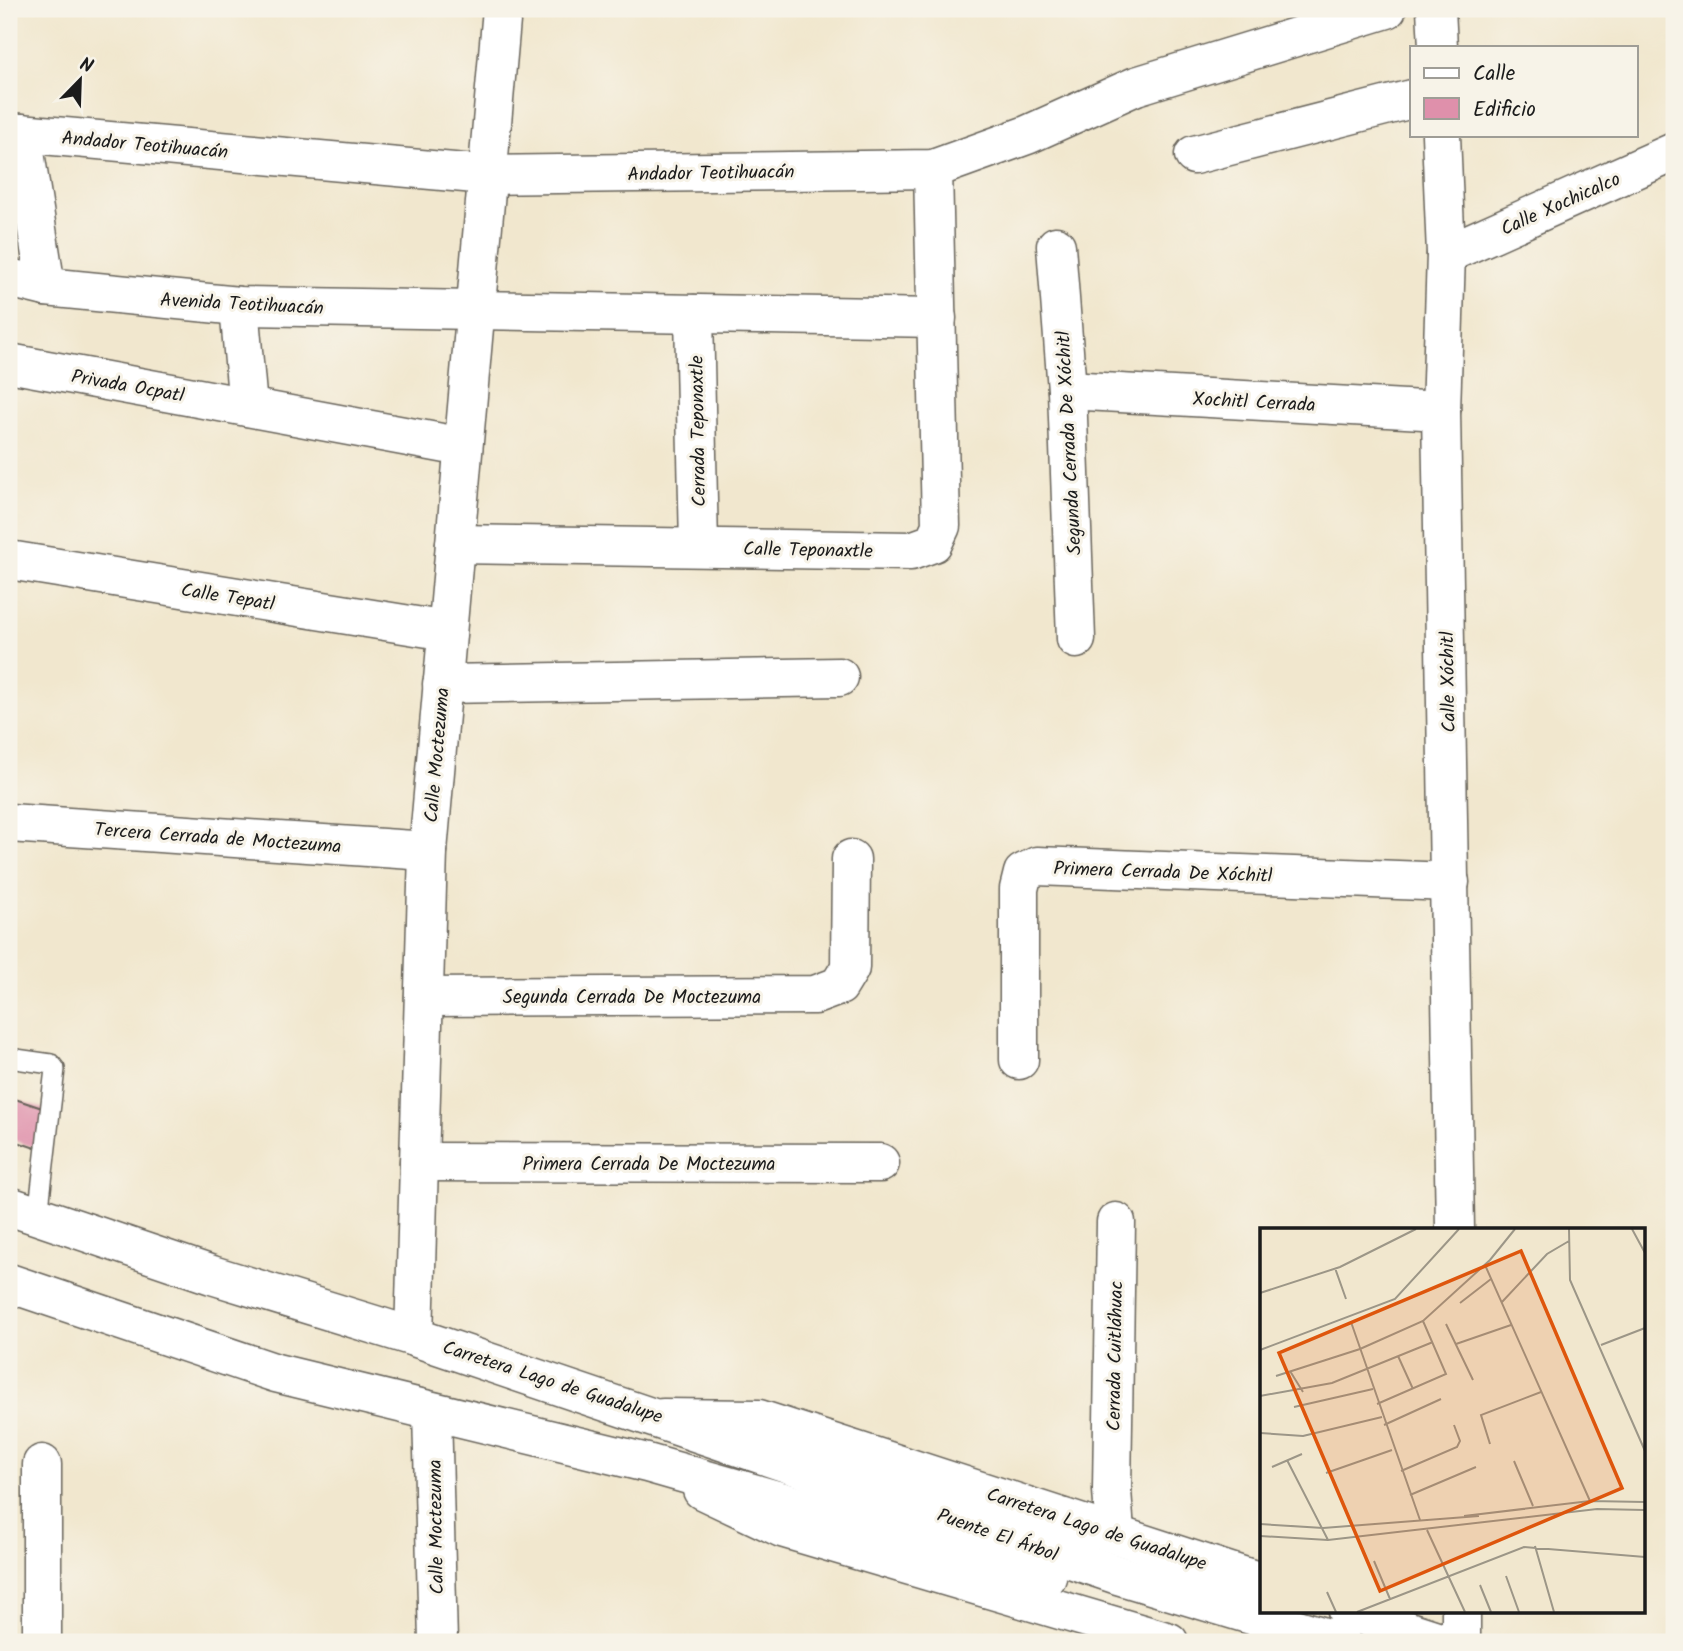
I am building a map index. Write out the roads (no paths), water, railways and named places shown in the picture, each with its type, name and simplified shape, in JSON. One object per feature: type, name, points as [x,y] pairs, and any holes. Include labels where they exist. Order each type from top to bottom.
[{"type":"street","name":"Calle Moctezuma","points":[[414,1337],[428,851],[502,9]]},
{"type":"street","name":"Andador Teotihuacán","points":[[15,133],[487,175],[933,169],[1027,135],[1136,86],[1387,9]]},
{"type":"street","points":[[1436,9],[1438,46]]},
{"type":"street","points":[[1194,155],[1410,100]]},
{"type":"street","points":[[15,133],[46,287]]},
{"type":"street","name":"Calle Xóchitl","points":[[1441,136],[1446,254],[1441,411],[1455,1228]]},
{"type":"street","name":"Calle Xochicalco","points":[[1446,254],[1674,152]]},
{"type":"street","name":"Calle Teponaxtle","points":[[455,544],[911,551],[933,543],[941,526],[933,169]]},
{"type":"street","name":"Segunda Cerrada De Xóchitl","points":[[1056,246],[1067,390],[1076,639]]},
{"type":"street","name":"Avenida Teotihuacán","points":[[9,278],[46,287],[239,306],[476,310]]},
{"type":"street","points":[[239,306],[248,407]]},
{"type":"street","points":[[476,310],[937,318]]},
{"type":"street","name":"Cerrada Teponaxtle","points":[[694,314],[699,547]]},
{"type":"street","name":"Privada Ocpatl","points":[[9,363],[463,447]]},
{"type":"street","name":"Xochitl Cerrada","points":[[1067,390],[1441,411]]},
{"type":"street","name":"Calle Tepatl","points":[[9,560],[447,631]]},
{"type":"street","points":[[442,684],[839,677]]},
{"type":"street","name":"Tercera Cerrada de Moctezuma","points":[[9,823],[428,851]]},
{"type":"street","name":"Segunda Cerrada De Moctezuma","points":[[424,997],[815,995],[839,986],[850,968],[851,859]]},
{"type":"street","name":"Primera Cerrada De Xóchitl","points":[[1019,1060],[1018,889],[1023,873],[1037,866],[1450,882]]},
{"type":"street","name":"Primera Cerrada De Moctezuma","points":[[419,1163],[880,1163]]},
{"type":"street","name":"Carretera Lago de Guadalupe","points":[[24,1211],[212,1275],[414,1337],[657,1418],[759,1419],[1115,1532],[1260,1582]]},
{"type":"street","name":"Cerrada Cuitláhuac","points":[[1115,1532],[1112,1490],[1116,1222]]},
{"type":"street","points":[[9,1283],[276,1373],[647,1463],[782,1528],[1169,1642]]},
{"type":"street","name":"Calle Moctezuma","points":[[432,1412],[438,1642]]},
{"type":"street","name":"Puente El Árbol","points":[[657,1418],[830,1496],[1265,1642]]},
{"type":"street","name":"Puente El Árbol","points":[[647,1463],[830,1496],[1118,1575],[1341,1642]]},
{"type":"street","points":[[41,1642],[42,1464]]},
{"type":"street","points":[[1350,1612],[1443,1642]]},
{"type":"street","points":[[1461,1612],[1461,1642]]},
{"type":"lane","points":[[9,1058],[51,1064],[55,1069],[24,1211]]}]
